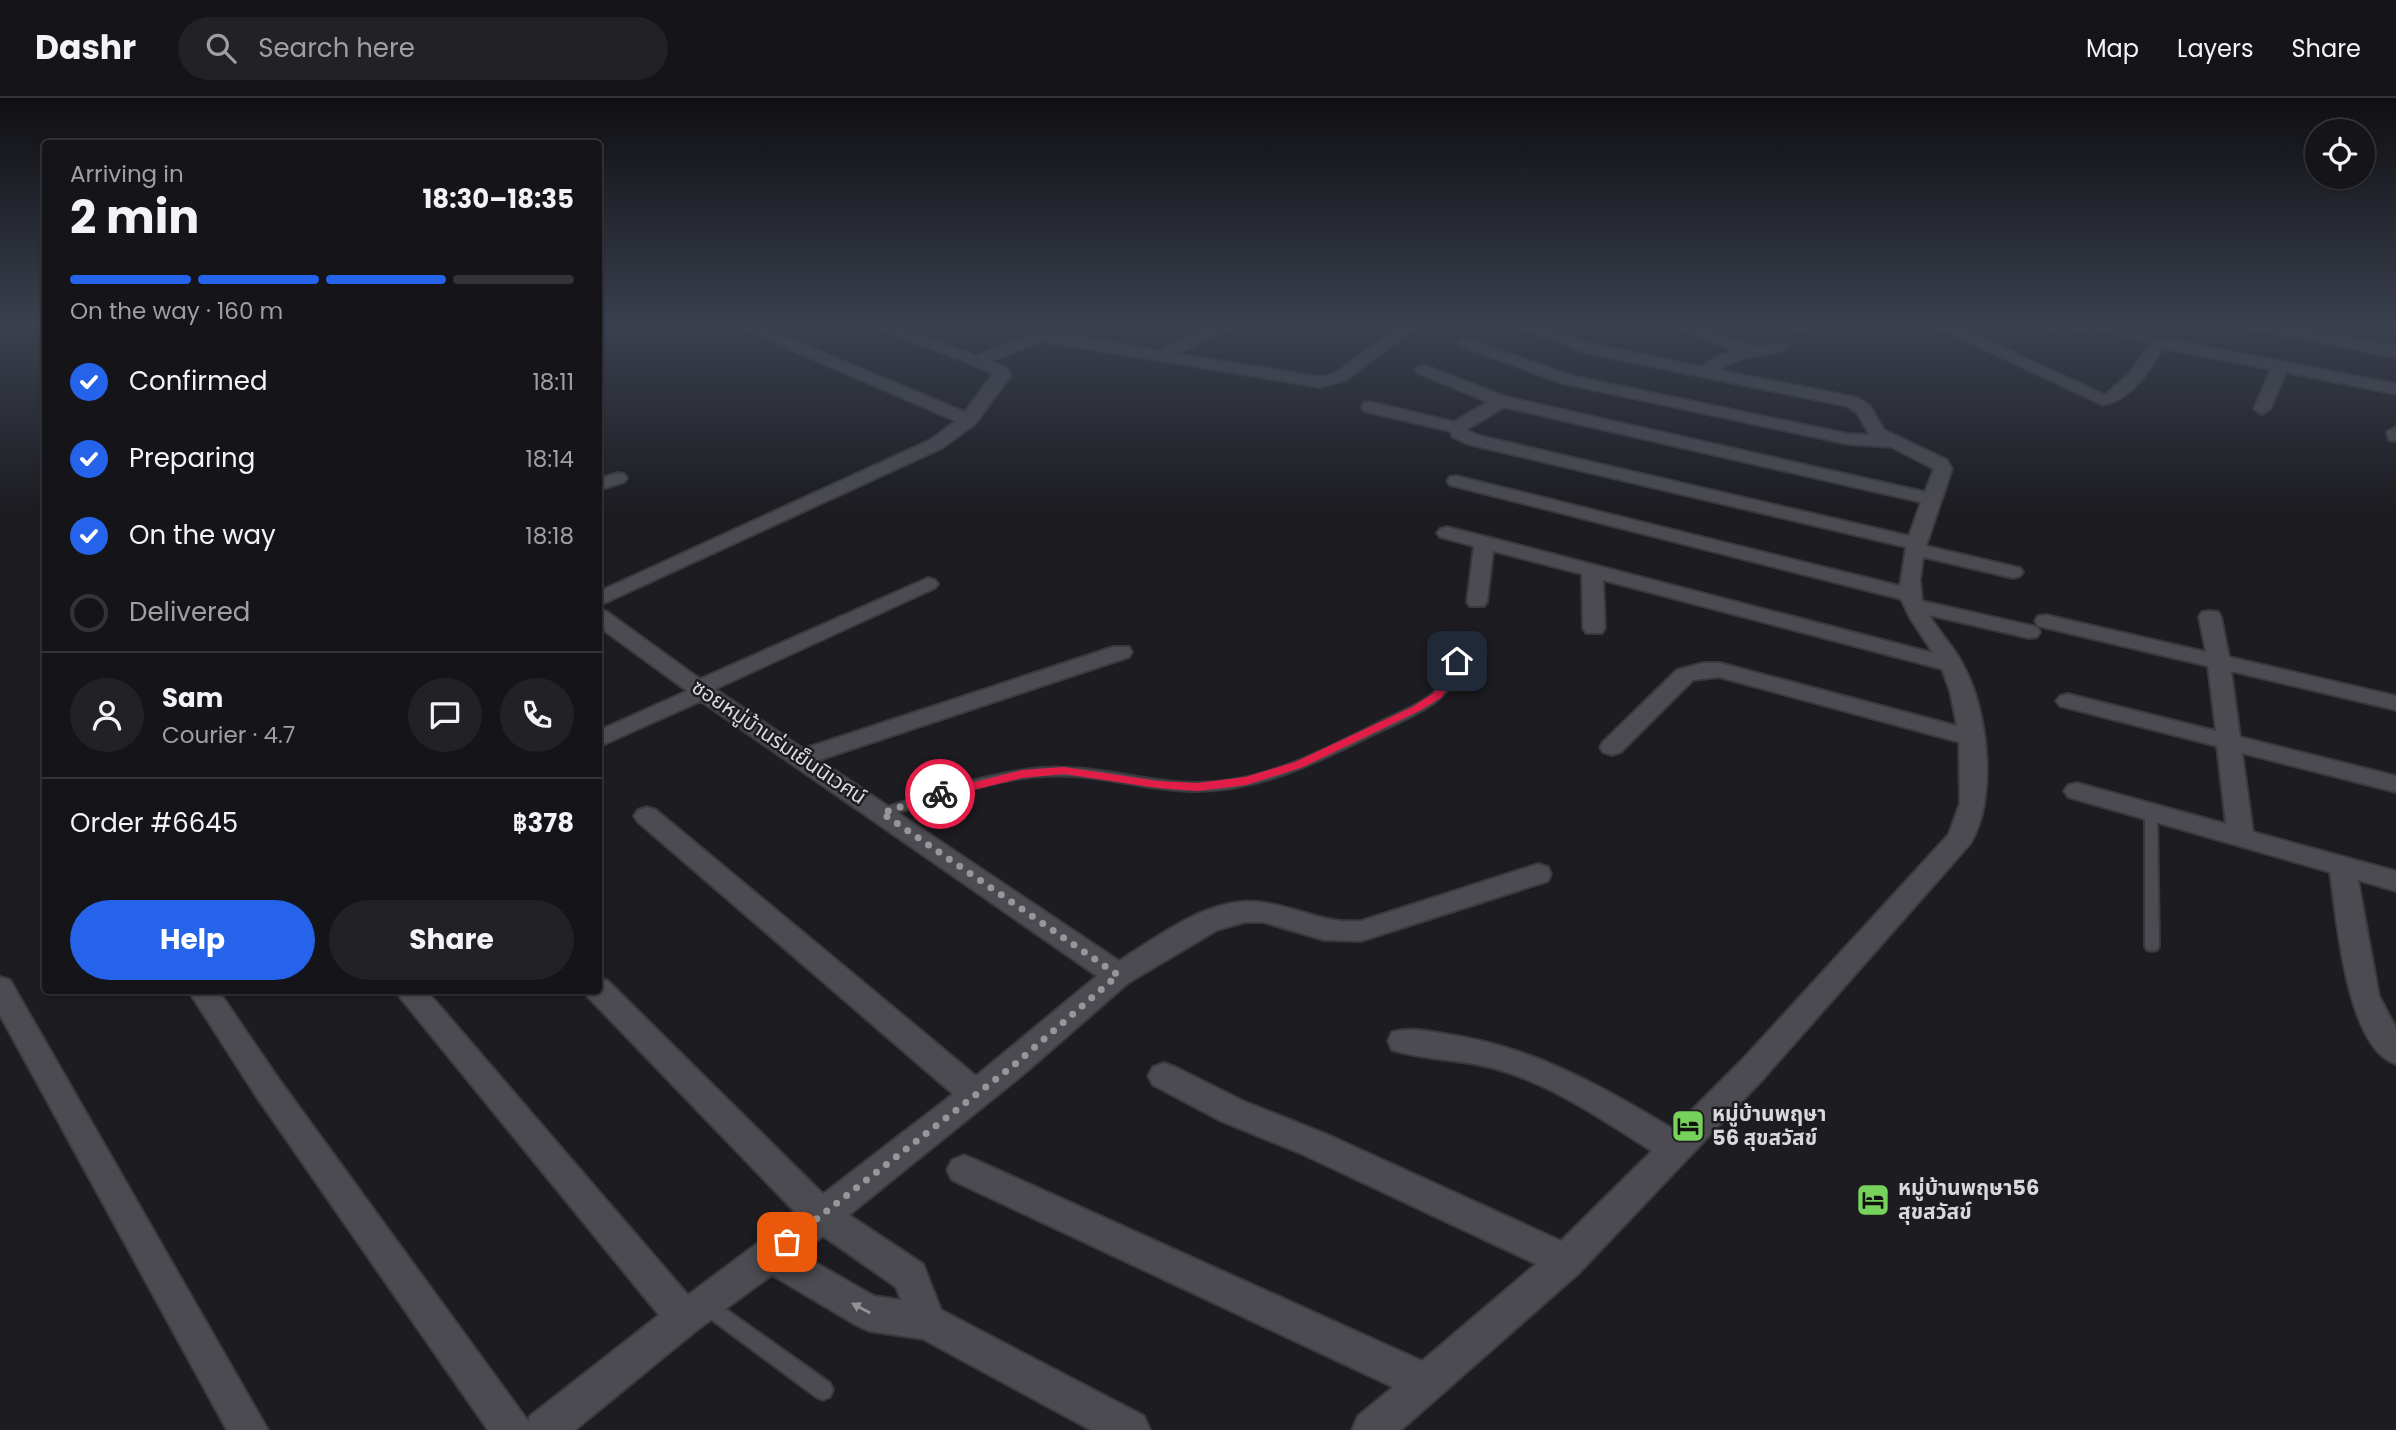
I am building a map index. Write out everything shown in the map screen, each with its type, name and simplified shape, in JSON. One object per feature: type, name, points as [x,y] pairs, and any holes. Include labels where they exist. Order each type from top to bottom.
[{"type":"street","points":[[889,386],[970,420]]},
{"type":"street","points":[[602,598],[914,456],[970,420],[995,386]]},
{"type":"street","points":[[1464,386],[1501,401],[1932,499]]},
{"type":"street","points":[[1597,386],[1848,439],[1893,442]]},
{"type":"street","points":[[1372,1430],[1566,1261],[1754,1069],[1961,838],[1973,804],[1966,706],[1952,665],[1912,600],[1910,579],[1917,547],[1943,469],[1941,464],[1877,433],[1864,410],[1852,401],[1777,386]]},
{"type":"street","points":[[2073,386],[2103,400],[2116,397],[2126,386]]},
{"type":"street","points":[[2263,409],[2272,386]]},
{"type":"street","points":[[1370,407],[1457,428],[1501,401]]},
{"type":"street","points":[[1457,428],[1459,433],[1474,440],[2012,572]]},
{"type":"street","points":[[602,484],[618,478]]},
{"type":"street","points":[[1455,481],[1912,600],[2219,662],[2396,703]]},
{"type":"street","points":[[1447,533],[1952,665]]},
{"type":"street","points":[[1477,602],[1484,542]]},
{"type":"street","points":[[1592,571],[1594,628]]},
{"type":"street","points":[[602,738],[929,584]]},
{"type":"street","points":[[2210,617],[2219,662],[2242,838]]},
{"type":"street","name":"ซอยหมู่บ้านร่มเย็นนิเวศน์","points":[[606,629],[701,690],[1118,975]]},
{"type":"street","points":[[800,758],[1121,652]]},
{"type":"street","points":[[1612,747],[1685,676],[1703,670],[1720,670],[1970,737]]},
{"type":"street","points":[[2068,701],[2396,784]]},
{"type":"street","points":[[2077,791],[2396,881]]},
{"type":"street","points":[[647,816],[976,1094]]},
{"type":"street","points":[[2342,866],[2364,996],[2375,1022],[2396,1052]]},
{"type":"street","points":[[544,1430],[1014,1065],[1118,975],[1196,928],[1236,912],[1260,911],[1343,934],[1361,931],[1538,874]]},
{"type":"street","points":[[0,988],[248,1430]]},
{"type":"street","points":[[602,993],[822,1216],[909,1276],[928,1322]]},
{"type":"street","points":[[205,994],[275,1098],[512,1430]]},
{"type":"street","points":[[412,994],[695,1311]]},
{"type":"street","points":[[1403,1041],[1453,1045],[1539,1070],[1580,1090],[1675,1148]]},
{"type":"street","points":[[1164,1076],[1232,1111],[1314,1144],[1566,1261]]},
{"type":"street","points":[[964,1170],[1427,1383]]},
{"type":"street","points":[[769,1255],[869,1313],[928,1322],[1130,1430]]},
{"type":"lane","points":[[882,813],[974,784],[1022,774],[1064,771],[1158,785],[1197,787],[1246,781],[1299,764],[1416,709],[1438,695],[1450,678],[1464,645]]},
{"type":"lane","points":[[2151,812],[2152,946]]},
{"type":"lane","points":[[695,1311],[737,1330],[823,1390]]},
{"type":"way so far","points":[[787,1242],[1014,1065],[1118,975],[882,813],[940,794]]},
{"type":"place","name":"หมู่บ้านพฤษา 56 สุขสวัสข์","points":[[1688,1126]]},
{"type":"place","name":"หมู่บ้านพฤษา56 สุขสวัสข์","points":[[1873,1200]]},
{"type":"route","points":[[940,794],[1022,774],[1064,771],[1158,785],[1197,787],[1246,781],[1299,764],[1416,709],[1438,695],[1450,678],[1457,661]]}]
